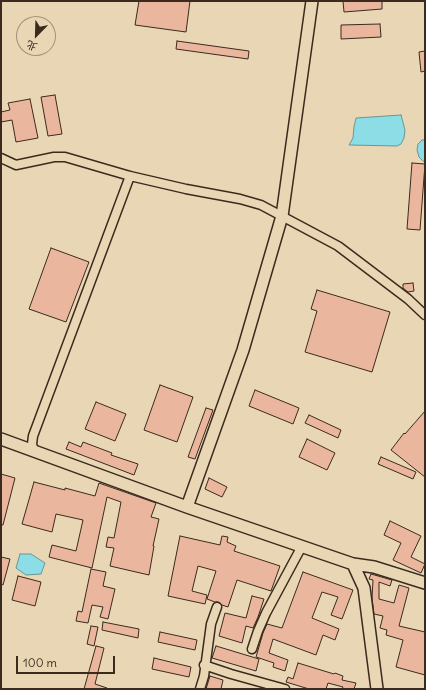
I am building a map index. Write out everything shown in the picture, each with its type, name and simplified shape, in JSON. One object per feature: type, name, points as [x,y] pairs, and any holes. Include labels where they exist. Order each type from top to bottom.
[{"type":"street","points":[[187,506],[243,350],[282,216],[312,1]]},
{"type":"street","points":[[1,158],[16,165],[54,157],[65,158],[130,176],[186,189],[240,199],[261,205],[338,246],[408,299],[425,314]]},
{"type":"street","points":[[34,451],[32,444],[33,436],[130,176]]},
{"type":"street","points":[[1,439],[353,564],[374,567],[425,583]]},
{"type":"street","points":[[252,649],[266,613],[302,546]]},
{"type":"street","points":[[353,564],[364,588],[377,689]]},
{"type":"street","points":[[200,689],[204,676],[204,665],[211,624],[217,607]]},
{"type":"street","points":[[204,665],[285,689]]},
{"type":"water","points":[[401,115],[405,130],[404,138],[401,144],[397,146],[349,145],[353,138],[356,118]]},
{"type":"water","points":[[422,140],[425,140],[425,162],[419,157],[417,150],[418,144]]},
{"type":"water","points":[[20,554],[31,554],[45,563],[41,574],[26,575],[16,568]]},
{"type":"building","points":[[139,1],[190,1],[186,32],[135,25]]},
{"type":"building","points":[[343,1],[382,1],[382,9],[344,12]]},
{"type":"building","points":[[380,24],[381,37],[341,39],[341,25]]},
{"type":"building","points":[[177,41],[249,51],[248,59],[176,49]]},
{"type":"building","points":[[425,51],[425,71],[421,72],[419,52]]},
{"type":"building","points":[[55,95],[62,134],[48,136],[41,97]]},
{"type":"building","points":[[30,99],[38,138],[16,142],[12,120],[1,122],[1,112],[10,110],[8,103]]},
{"type":"building","points":[[412,163],[425,164],[420,230],[407,229]]},
{"type":"building","points":[[51,248],[89,262],[66,322],[29,309]]},
{"type":"building","points":[[413,283],[414,291],[408,292],[403,288],[403,284]]},
{"type":"building","points":[[317,290],[390,312],[372,372],[305,352],[317,311],[311,309]]},
{"type":"building","points":[[160,385],[193,397],[177,442],[144,430]]},
{"type":"building","points":[[255,390],[299,408],[293,424],[249,406]]},
{"type":"building","points":[[96,402],[126,414],[115,441],[85,429]]},
{"type":"building","points":[[206,408],[213,410],[195,459],[188,457]]},
{"type":"building","points":[[425,411],[425,477],[391,450],[404,433],[405,434]]},
{"type":"building","points":[[309,415],[341,430],[338,438],[305,423]]},
{"type":"building","points":[[307,439],[335,453],[327,470],[299,457]]},
{"type":"building","points":[[69,442],[81,447],[83,442],[112,453],[111,455],[138,464],[134,475],[66,449]]},
{"type":"building","points":[[381,457],[416,472],[413,479],[378,464]]},
{"type":"building","points":[[1,474],[15,478],[3,525],[1,525]]},
{"type":"building","points":[[209,478],[227,487],[222,497],[205,489]]},
{"type":"building","points":[[34,482],[95,496],[99,483],[156,503],[151,517],[159,519],[149,575],[110,566],[114,548],[106,547],[108,537],[114,538],[121,502],[107,497],[92,568],[49,557],[52,545],[76,551],[83,520],[56,514],[52,532],[22,524]]},
{"type":"building","points":[[390,521],[421,536],[411,557],[425,564],[421,573],[393,560],[401,543],[384,535]]},
{"type":"building","points":[[180,536],[220,545],[222,536],[228,537],[227,542],[236,546],[234,551],[280,566],[271,591],[237,580],[228,607],[222,605],[218,602],[207,599],[216,571],[198,566],[192,591],[207,595],[205,604],[168,596]]},
{"type":"building","points":[[1,557],[10,559],[3,585],[1,584]]},
{"type":"building","points":[[91,569],[106,572],[103,586],[115,589],[108,619],[100,617],[103,607],[92,605],[88,623],[76,621],[78,611],[82,612]]},
{"type":"building","points":[[303,572],[353,590],[342,619],[331,615],[338,597],[322,592],[312,618],[339,629],[335,640],[323,635],[316,655],[273,639],[269,653],[288,660],[285,671],[273,667],[274,663],[256,657],[267,624],[282,628]]},
{"type":"building","points":[[371,574],[392,580],[390,586],[379,582],[379,599],[394,603],[399,585],[409,588],[399,626],[425,632],[425,675],[396,667],[403,640],[386,635],[387,630],[380,628],[383,616],[374,614],[372,598],[373,580],[369,579]]},
{"type":"building","points":[[18,576],[41,582],[35,606],[12,600]]},
{"type":"building","points":[[252,596],[264,599],[253,628],[246,626],[242,643],[219,636],[225,613],[246,618]]},
{"type":"building","points":[[103,622],[139,629],[138,638],[102,630]]},
{"type":"building","points":[[91,626],[98,627],[94,646],[87,644]]},
{"type":"building","points":[[160,632],[197,640],[195,650],[158,642]]},
{"type":"building","points":[[96,646],[104,648],[95,684],[107,689],[84,689]]},
{"type":"building","points":[[216,646],[259,659],[256,671],[212,658]]},
{"type":"building","points":[[154,658],[191,667],[189,677],[152,669]]},
{"type":"building","points":[[298,663],[343,676],[342,680],[356,683],[354,689],[342,689],[343,687],[328,683],[326,689],[309,689],[286,682],[288,677],[293,679]]},
{"type":"building","points":[[210,676],[223,680],[221,689],[206,689]]}]
